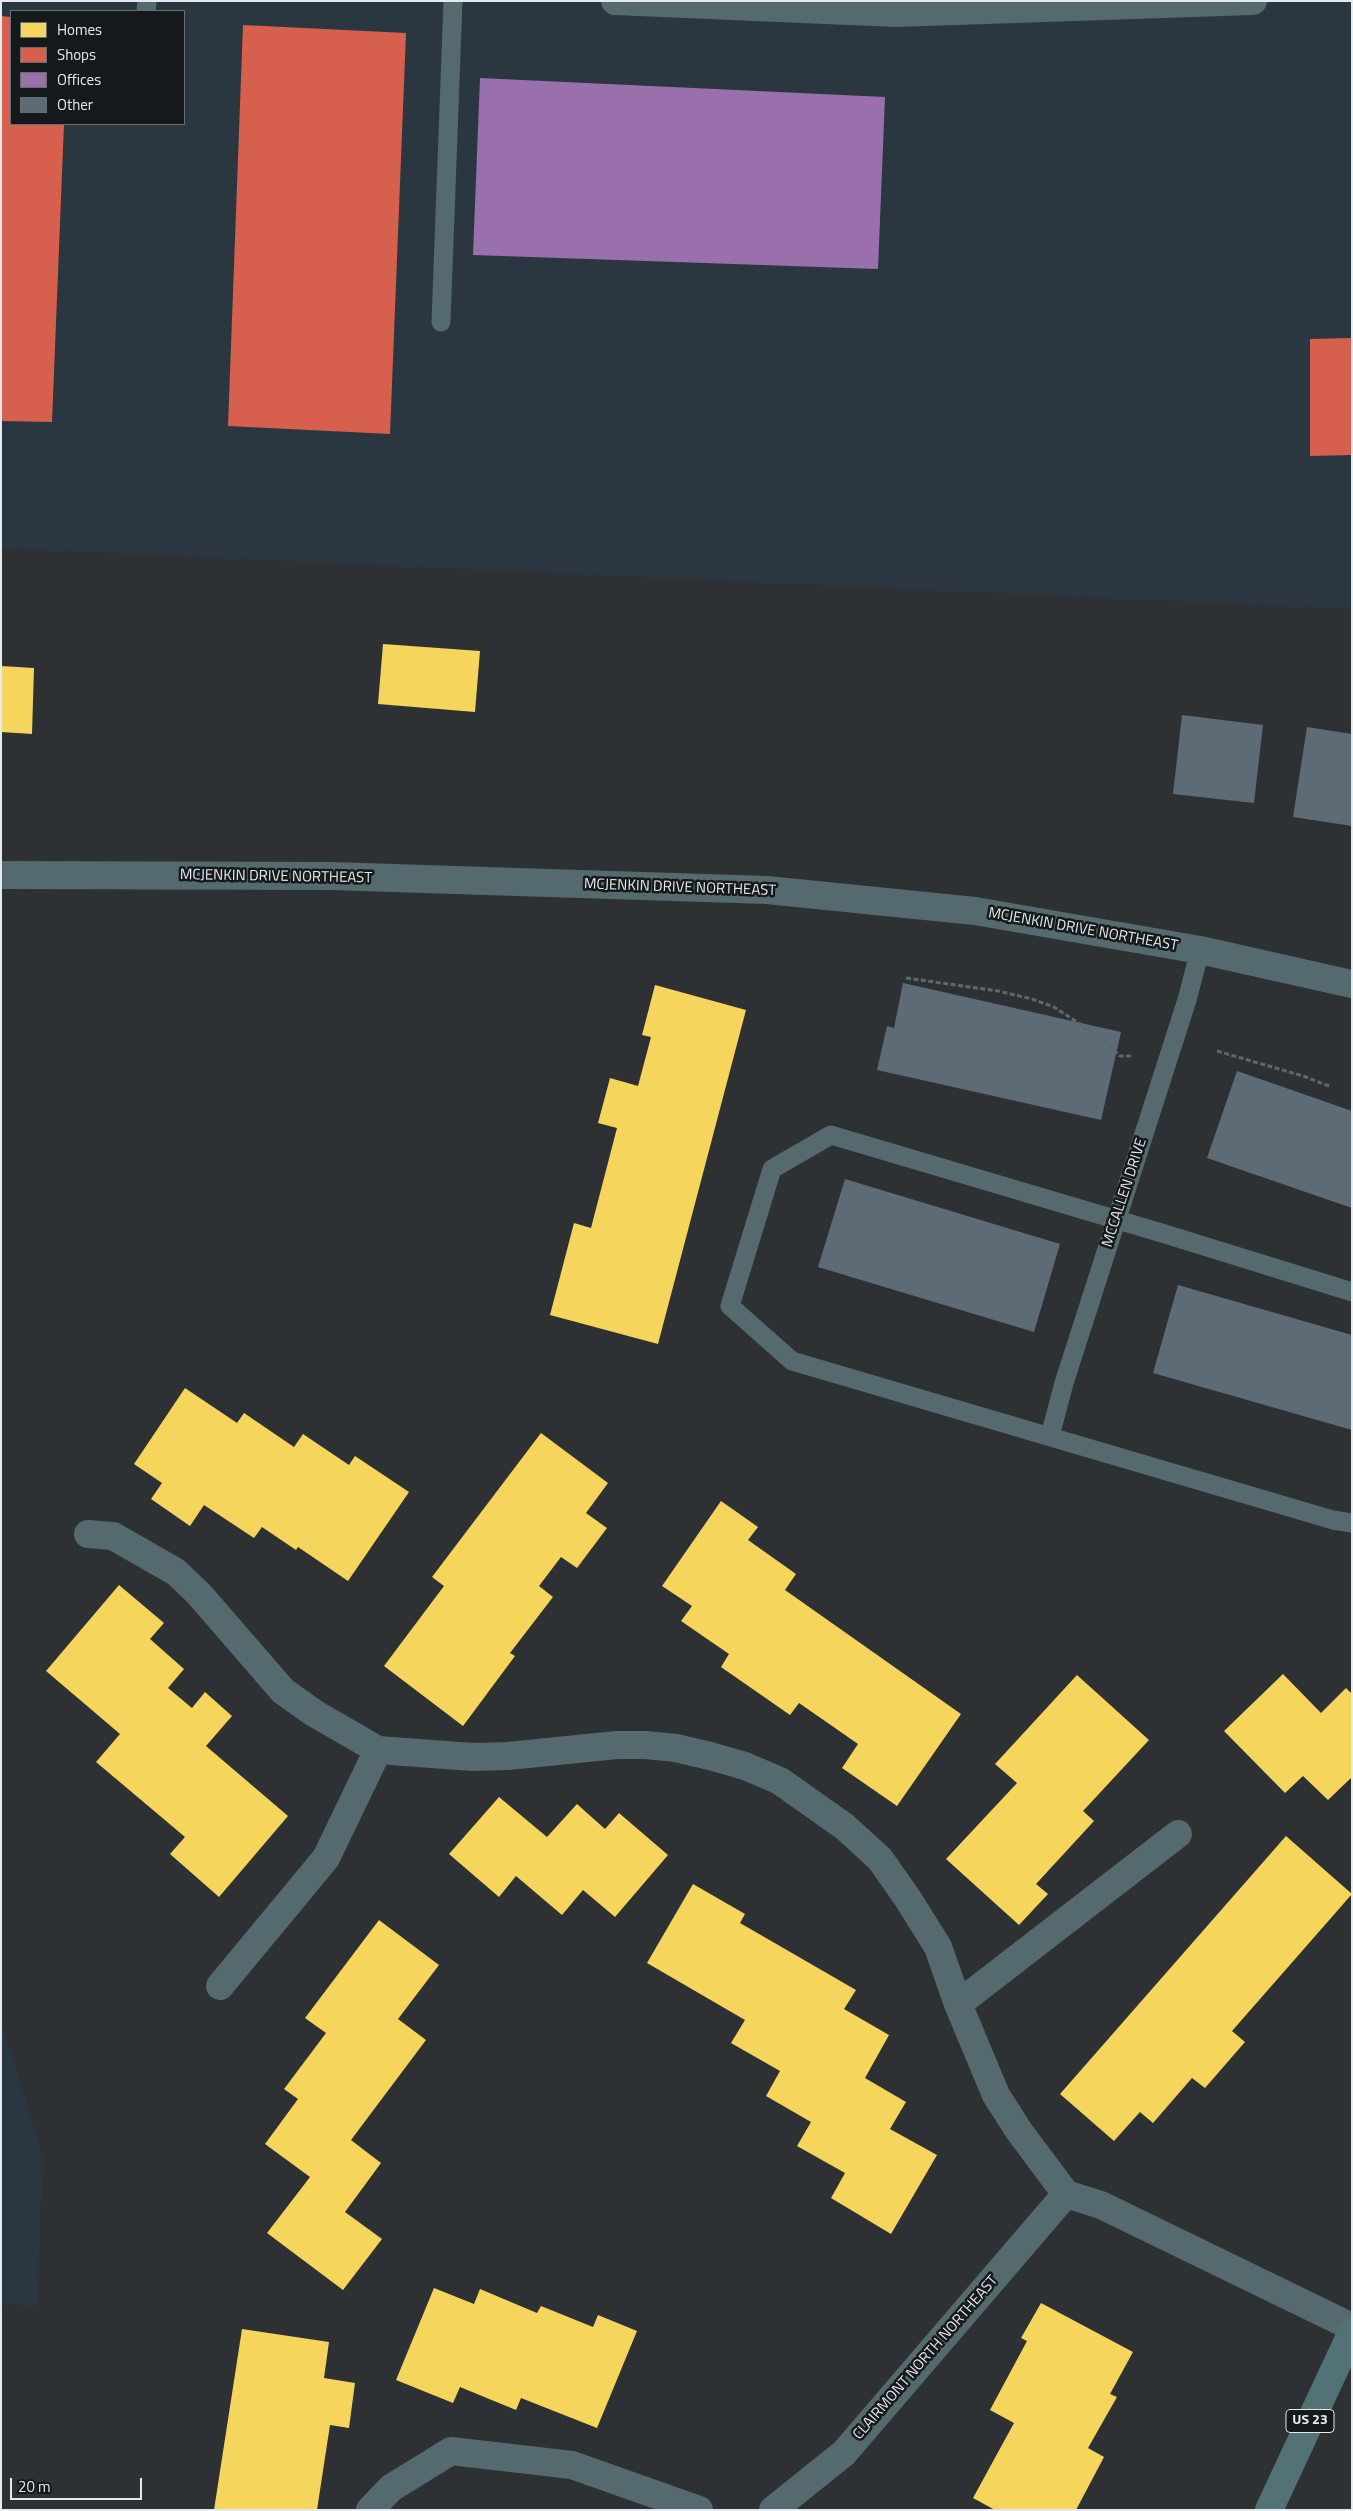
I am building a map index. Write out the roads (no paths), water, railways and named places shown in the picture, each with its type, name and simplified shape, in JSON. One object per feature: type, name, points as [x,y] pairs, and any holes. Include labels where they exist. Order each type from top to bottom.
[{"type":"main road","name":"US 23","points":[[1269,2510],[1352,2332]]},
{"type":"street","points":[[615,1],[896,13],[1253,1]]},
{"type":"street","name":"MCJENKIN DRIVE NORTHEAST","points":[[1,875],[331,876],[767,890],[975,911],[1200,950],[1352,984]]},
{"type":"street","points":[[88,1534],[113,1536],[176,1572],[199,1594],[283,1691],[314,1713],[378,1750],[472,1757],[516,1755],[617,1745],[646,1745],[676,1748],[745,1766],[780,1781],[845,1827],[880,1859],[938,1947],[958,2004],[996,2094],[1019,2131],[1066,2194],[1101,2205],[1352,2327]]},
{"type":"street","points":[[220,1986],[326,1858],[378,1750]]},
{"type":"street","points":[[958,2004],[1178,1834]]},
{"type":"street","name":"CLAIRMONT NORTH NORTHEAST","points":[[773,2510],[844,2453],[1066,2194]]},
{"type":"street","points":[[370,2510],[391,2488],[451,2451],[572,2465],[699,2510]]},
{"type":"lane","points":[[441,322],[453,1]]},
{"type":"lane","name":"MCCALLEN DRIVE","points":[[1050,1436],[1064,1383],[1187,1000],[1200,950]]},
{"type":"lane","points":[[1352,1292],[1165,1234],[831,1135],[772,1169],[730,1306],[792,1361],[1332,1520],[1352,1523]]}]
